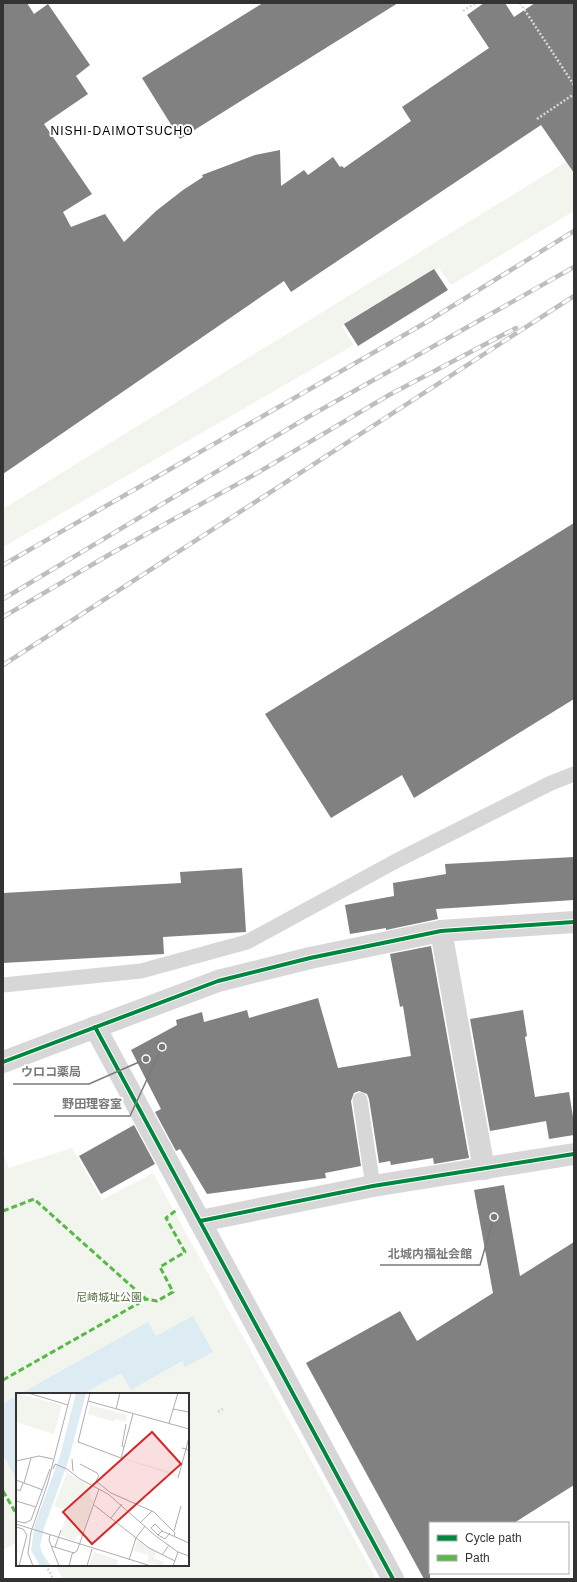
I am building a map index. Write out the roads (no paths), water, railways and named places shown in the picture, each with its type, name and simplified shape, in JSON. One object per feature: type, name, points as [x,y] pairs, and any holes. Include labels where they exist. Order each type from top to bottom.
[{"type":"street","points":[[3,1062],[218,981],[310,958],[441,931],[574,922]]},
{"type":"street","points":[[441,931],[484,1169]]},
{"type":"street","points":[[95,1027],[393,1579]]},
{"type":"street","points":[[200,1221],[373,1186],[574,1154]]},
{"type":"lane","points":[[3,985],[141,971],[247,942],[396,861],[551,783],[574,774]]},
{"type":"lane","points":[[360,1100],[373,1186]]},
{"type":"railway","points":[[3,565],[425,323],[574,231]]},
{"type":"railway","points":[[3,599],[308,417],[574,267]]},
{"type":"railway","points":[[3,665],[574,296]]},
{"type":"railway","points":[[3,617],[112,553],[252,476],[389,395],[516,328]]},
{"type":"place","name":"野田理容室","points":[[162,1047]]},
{"type":"place","name":"ウロコ薬局","points":[[146,1059]]},
{"type":"place","name":"北城内福祉会館","points":[[494,1217]]},
{"type":"district","name":"NISHI-DAIMOTSUCHO","points":[[122,131]]},
{"type":"park label","name":"尼崎城址公園","points":[[109,1297]]}]
